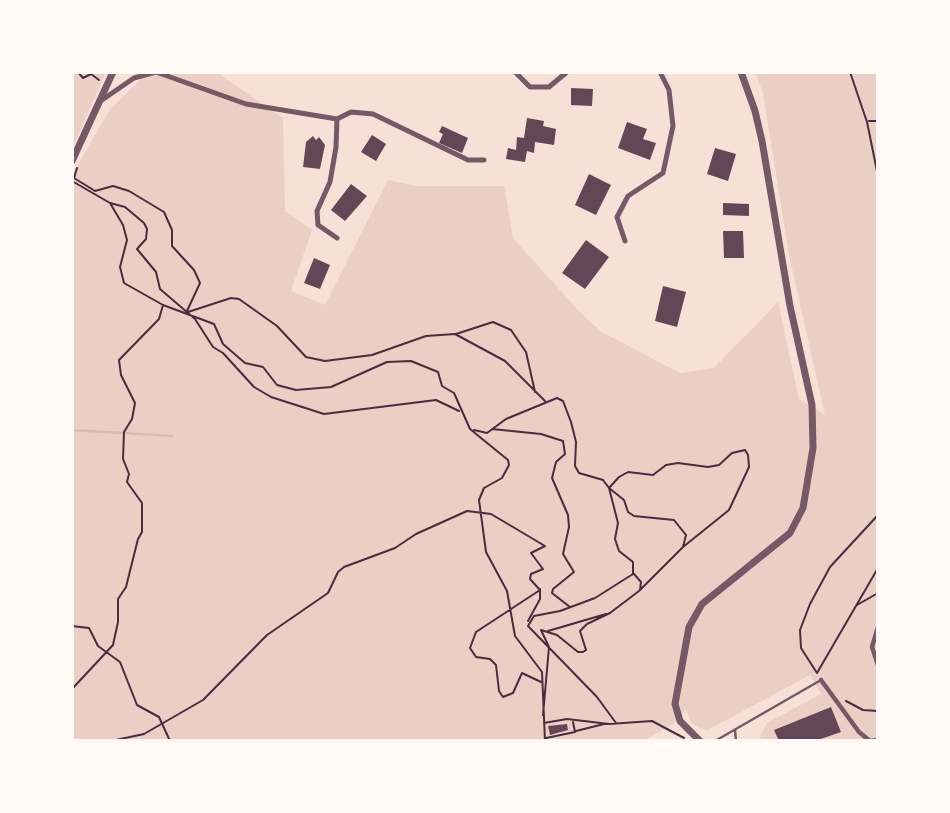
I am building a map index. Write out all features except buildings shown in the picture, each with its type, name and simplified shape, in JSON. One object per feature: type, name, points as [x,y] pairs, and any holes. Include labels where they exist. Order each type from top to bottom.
[{"type":"street","points":[[75,164],[105,84],[113,72]]},
{"type":"street","points":[[98,102],[134,78],[156,72],[246,103],[337,119],[351,112],[373,114],[468,160],[484,160]]},
{"type":"street","points":[[514,72],[530,87],[549,87],[567,72]]},
{"type":"street","points":[[625,241],[618,217],[628,196],[663,173],[673,126],[669,90],[660,72]]},
{"type":"street","points":[[700,741],[680,721],[676,704],[689,626],[702,604],[783,542],[797,522],[803,508],[815,426],[784,275],[762,141],[741,72]]},
{"type":"street","points":[[337,119],[330,182],[317,211],[318,225],[337,238]]},
{"type":"street","points":[[878,627],[872,647],[878,666]]},
{"type":"street","points":[[821,680],[859,732],[870,741],[878,740]]},
{"type":"lane","points":[[715,741],[821,680]]},
{"type":"lane","points":[[734,730],[736,741]]},
{"type":"path","points":[[78,72],[83,78],[91,74],[105,84]]},
{"type":"path","points":[[850,72],[867,122],[878,176]]},
{"type":"path","points":[[867,122],[878,121]]},
{"type":"path","points":[[75,164],[74,178],[95,191],[113,186],[129,191],[164,212],[172,230],[172,246],[194,270],[200,283],[187,312]]},
{"type":"path","points":[[72,180],[110,204],[125,207],[144,223],[147,229],[146,239],[137,249],[156,272],[166,296],[187,312],[213,347],[223,353],[254,387],[271,397],[324,414],[436,400],[446,402],[460,412]]},
{"type":"path","points":[[110,204],[123,225],[127,240],[120,267],[124,283],[163,304],[214,324],[223,344],[245,363],[263,367],[277,385],[296,390],[331,387],[387,362],[411,361],[438,372],[442,386],[454,393],[460,412],[470,429],[508,460],[509,465],[502,478],[481,494],[479,500],[483,513],[486,552],[503,581],[515,636],[539,666],[545,740],[609,724],[657,722],[689,741]]},
{"type":"path","points":[[187,312],[239,299],[277,326],[306,357],[325,361],[372,355],[426,336],[455,334],[493,322],[511,330],[526,352],[536,393]]},
{"type":"path","points":[[72,689],[113,645],[118,622],[118,599],[126,587],[144,521],[142,503],[127,482],[129,474],[123,459],[124,432],[132,419],[135,403],[121,375],[119,360],[124,351],[159,318],[163,304]]},
{"type":"path","points":[[455,334],[505,361],[545,401]]},
{"type":"path","points":[[470,429],[487,433],[545,401],[557,398],[563,401],[576,442],[575,466],[579,473],[604,480],[609,488],[618,523],[615,539],[619,551],[633,562],[633,574],[641,582],[639,591]]},
{"type":"path","points":[[492,429],[541,434],[563,441],[565,454],[556,462],[552,478],[568,515],[569,527],[564,554],[574,572],[553,589],[552,593],[571,608]]},
{"type":"path","points":[[547,631],[564,638],[578,652],[586,650],[580,631],[587,624],[610,613],[639,591],[683,547],[729,510],[749,467],[748,454],[745,450],[732,453],[719,465],[708,467],[678,463],[666,465],[653,475],[628,472],[609,488]]},
{"type":"path","points":[[609,488],[624,500],[628,512],[634,516],[674,520],[686,536],[683,547]]},
{"type":"path","points":[[111,741],[144,734],[203,700],[267,635],[328,593],[338,572],[344,567],[395,548],[459,514],[483,513],[499,518],[545,546],[531,553],[543,569],[531,574],[530,579],[540,587]]},
{"type":"path","points":[[878,515],[830,567],[803,621],[800,630],[801,648],[817,674],[878,568]]},
{"type":"path","points":[[528,622],[534,616],[571,608],[611,590],[633,574]]},
{"type":"path","points":[[540,587],[532,597],[476,632],[470,648],[472,654],[490,659],[496,665],[499,691],[503,697],[513,693],[522,673],[542,683]]},
{"type":"path","points":[[528,622],[540,599],[540,587]]},
{"type":"path","points":[[856,606],[878,593]]},
{"type":"path","points":[[543,716],[549,647],[539,632],[610,613]]},
{"type":"path","points":[[528,622],[533,632],[597,697],[617,723]]},
{"type":"path","points":[[72,626],[89,628],[98,646],[124,668],[137,705],[159,717],[170,741]]},
{"type":"path","points":[[832,693],[863,710],[878,711]]},
{"type":"path","points":[[543,723],[573,720],[609,724]]},
{"type":"path","points":[[573,720],[575,732]]},
{"type":"shaded area","points":[[72,72],[106,72],[72,149]]},
{"type":"shaded area","points":[[149,72],[216,72],[283,118],[285,211],[312,230],[291,291],[325,305],[388,180],[416,186],[504,186],[513,238],[578,310],[600,331],[680,373],[714,368],[778,302],[799,399],[825,415],[789,255],[763,93],[755,72],[878,72],[878,741],[762,741],[760,735],[767,723],[821,694],[810,675],[706,731],[691,723],[686,709],[673,724],[644,741],[72,741],[72,175],[110,109]]},
{"type":"waterway","points":[[72,430],[172,436]]}]
